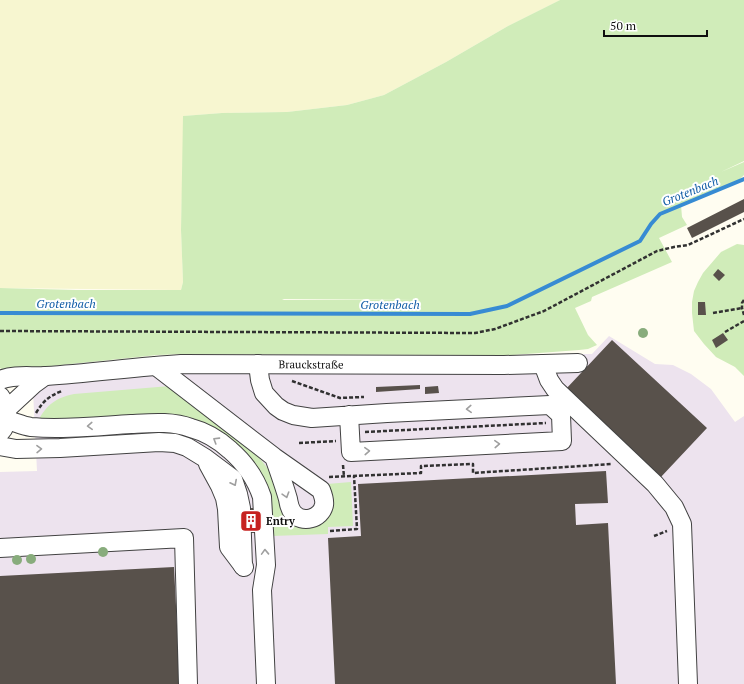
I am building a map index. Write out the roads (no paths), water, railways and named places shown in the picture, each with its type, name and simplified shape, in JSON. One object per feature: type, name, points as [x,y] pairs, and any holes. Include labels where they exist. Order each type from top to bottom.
[{"type":"lane","name":"Brauckstraße","points":[[0,380],[7,377],[45,376],[181,364],[504,365],[578,363]]},
{"type":"lane","points":[[258,364],[260,380],[264,393],[276,406],[293,415],[312,418],[350,429],[550,405],[561,415],[562,441],[351,452],[350,429]]},
{"type":"lane","points":[[543,364],[549,380],[555,389],[655,484],[674,507],[682,524],[688,684]]},
{"type":"lane","points":[[156,366],[274,457]]},
{"type":"lane","points":[[45,376],[29,388],[4,415],[29,427],[55,428],[152,423],[190,427],[208,434],[223,444],[238,457],[250,472],[262,497],[266,565],[262,590],[266,684]]},
{"type":"lane","points":[[0,446],[16,449],[60,448],[159,442],[175,443],[187,447],[205,458],[233,479],[241,508],[243,566],[262,590]]},
{"type":"lane","points":[[0,548],[184,538],[188,684]]},
{"type":"waterway","name":"Grotenbach","points":[[0,313],[470,314],[507,306],[640,241],[651,224],[660,214],[744,179]]},
{"type":"place","name":"Entry","points":[[251,521]]}]
